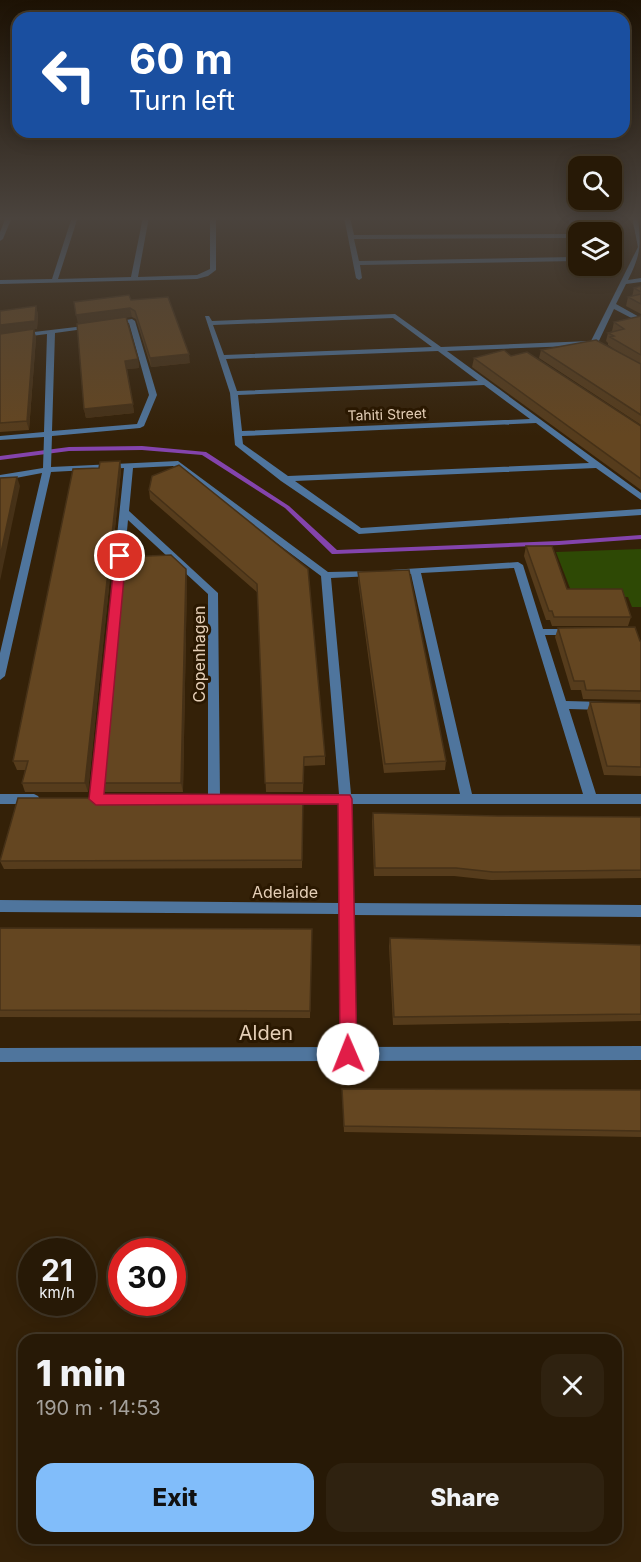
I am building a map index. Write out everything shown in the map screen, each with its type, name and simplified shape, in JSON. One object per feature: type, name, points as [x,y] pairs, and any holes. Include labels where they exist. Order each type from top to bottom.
[{"type":"street","points":[[594,343],[620,290]]},
{"type":"street","points":[[613,305],[641,321]]},
{"type":"street","points":[[325,309],[327,319]]},
{"type":"street","points":[[641,498],[395,316],[209,320],[234,393],[239,445],[359,531],[641,512]]},
{"type":"street","points":[[0,338],[132,321],[153,395],[140,426],[49,437],[0,438]]},
{"type":"street","points":[[0,676],[2,655],[47,466],[51,332]]},
{"type":"street","points":[[221,357],[594,343],[604,348]]},
{"type":"street","points":[[511,346],[529,358]]},
{"type":"street","points":[[234,393],[486,383]]},
{"type":"street","name":"Tahiti Street","points":[[238,434],[537,421]]},
{"type":"street","points":[[0,478],[47,466],[174,463],[326,575],[518,565],[591,799]]},
{"type":"street","points":[[97,799],[129,465]]},
{"type":"street","points":[[284,479],[597,465]]},
{"type":"street","name":"Copenhagen","points":[[124,512],[213,593],[214,799]]},
{"type":"street","points":[[415,570],[467,799]]},
{"type":"street","points":[[326,575],[345,799],[348,1054]]},
{"type":"street","points":[[539,632],[584,632]]},
{"type":"street","points":[[562,705],[618,706]]},
{"type":"street","points":[[0,799],[43,799]]},
{"type":"street","points":[[273,799],[641,799]]},
{"type":"street","name":"Adelaide","points":[[0,906],[641,912]]},
{"type":"street","name":"Alden","points":[[0,1055],[641,1053]]},
{"type":"green space","points":[[641,549],[641,607],[632,607],[628,597],[573,596],[556,552]]},
{"type":"building","points":[[641,294],[641,304],[628,297]]},
{"type":"building","points":[[129,295],[131,300],[168,297],[189,354],[150,358],[135,311],[130,308],[76,315],[74,302]]},
{"type":"building","points":[[36,306],[35,321],[0,325],[0,311]]},
{"type":"building","points":[[641,316],[641,355],[610,337],[614,336],[608,333],[624,329],[614,322]]},
{"type":"building","points":[[126,317],[138,359],[125,361],[133,404],[84,409],[77,324]]},
{"type":"building","points":[[34,329],[27,421],[0,423],[0,334]]},
{"type":"building","points":[[596,340],[641,364],[641,415],[541,350]]},
{"type":"building","points":[[504,350],[511,356],[527,352],[641,426],[641,479],[474,358]]},
{"type":"building","points":[[120,461],[85,783],[22,783],[28,761],[13,761],[73,469],[99,468],[100,462]]},
{"type":"building","points":[[179,465],[308,569],[325,756],[304,757],[303,783],[265,783],[257,584],[149,490],[152,476]]},
{"type":"building","points":[[17,477],[0,557],[0,478]]},
{"type":"building","points":[[526,546],[552,546],[567,589],[622,589],[631,617],[554,617],[552,611],[549,611]]},
{"type":"building","points":[[171,555],[186,569],[181,783],[103,783],[124,557]]},
{"type":"building","points":[[409,570],[446,761],[385,764],[358,572]]},
{"type":"building","points":[[635,627],[641,641],[641,691],[586,690],[584,681],[574,681],[558,628]]},
{"type":"building","points":[[590,702],[641,703],[641,767],[607,766]]},
{"type":"building","points":[[18,798],[303,798],[302,860],[0,861]]},
{"type":"building","points":[[373,813],[641,817],[641,870],[493,872],[456,868],[375,868]]},
{"type":"building","points":[[0,928],[312,929],[310,1011],[0,1010]]},
{"type":"building","points":[[390,938],[641,945],[641,1014],[394,1017]]},
{"type":"building","points":[[342,1089],[641,1090],[641,1131],[344,1126]]},
{"type":"waterway","points":[[0,458],[69,449],[142,448],[204,453],[287,507],[335,552],[559,543],[641,537]]},
{"type":"route","points":[[120,556],[96,799],[345,799],[348,1054]]}]
